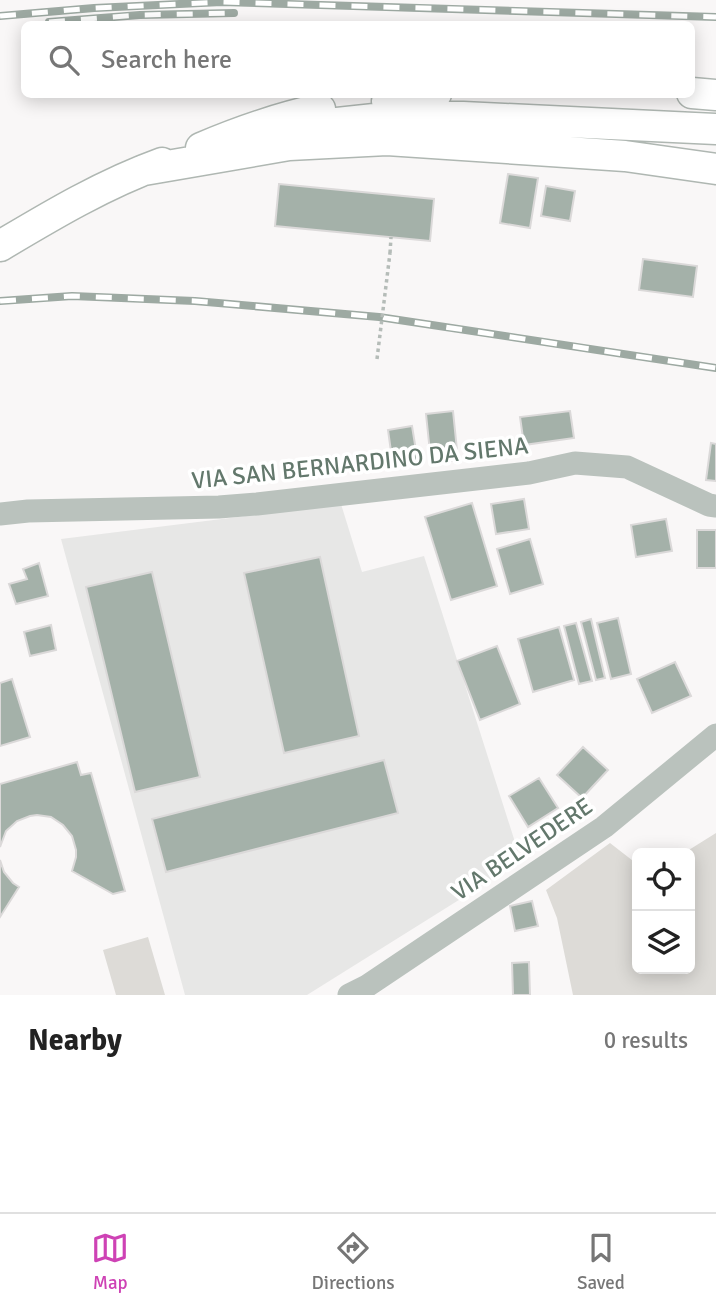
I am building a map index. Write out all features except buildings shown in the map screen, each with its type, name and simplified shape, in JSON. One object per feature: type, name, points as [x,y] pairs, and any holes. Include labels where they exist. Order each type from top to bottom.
[{"type":"main road","points":[[695,93],[716,95]]},
{"type":"main road","points":[[144,170],[286,130],[328,107],[403,98]]},
{"type":"main road","points":[[0,246],[82,199],[181,156],[286,130],[328,123],[393,117],[463,117],[716,130]]},
{"type":"main road","points":[[286,130],[387,140],[625,156],[716,169]]},
{"type":"street","name":"VIA SAN BERNARDINO DA SIENA","points":[[0,514],[257,504],[529,473],[575,463],[627,467],[712,505]]},
{"type":"street","name":"VIA BELVEDERE","points":[[349,995],[367,986],[604,827],[716,734]]},
{"type":"path","points":[[377,359],[391,237]]},
{"type":"shaded area","points":[[341,504],[362,572],[424,556],[521,861],[307,995],[185,995],[61,539]]},
{"type":"shaded area","points":[[716,833],[716,995],[573,995],[557,918],[546,890],[610,843],[632,860],[632,974],[695,974],[695,848],[692,848]]},
{"type":"shaded area","points":[[148,937],[165,995],[116,995],[103,950]]},
{"type":"railway","points":[[0,16],[222,2],[716,17]]},
{"type":"railway","points":[[62,21],[140,15],[234,13]]},
{"type":"railway","points":[[0,301],[72,296],[195,301],[379,317],[716,368]]}]
